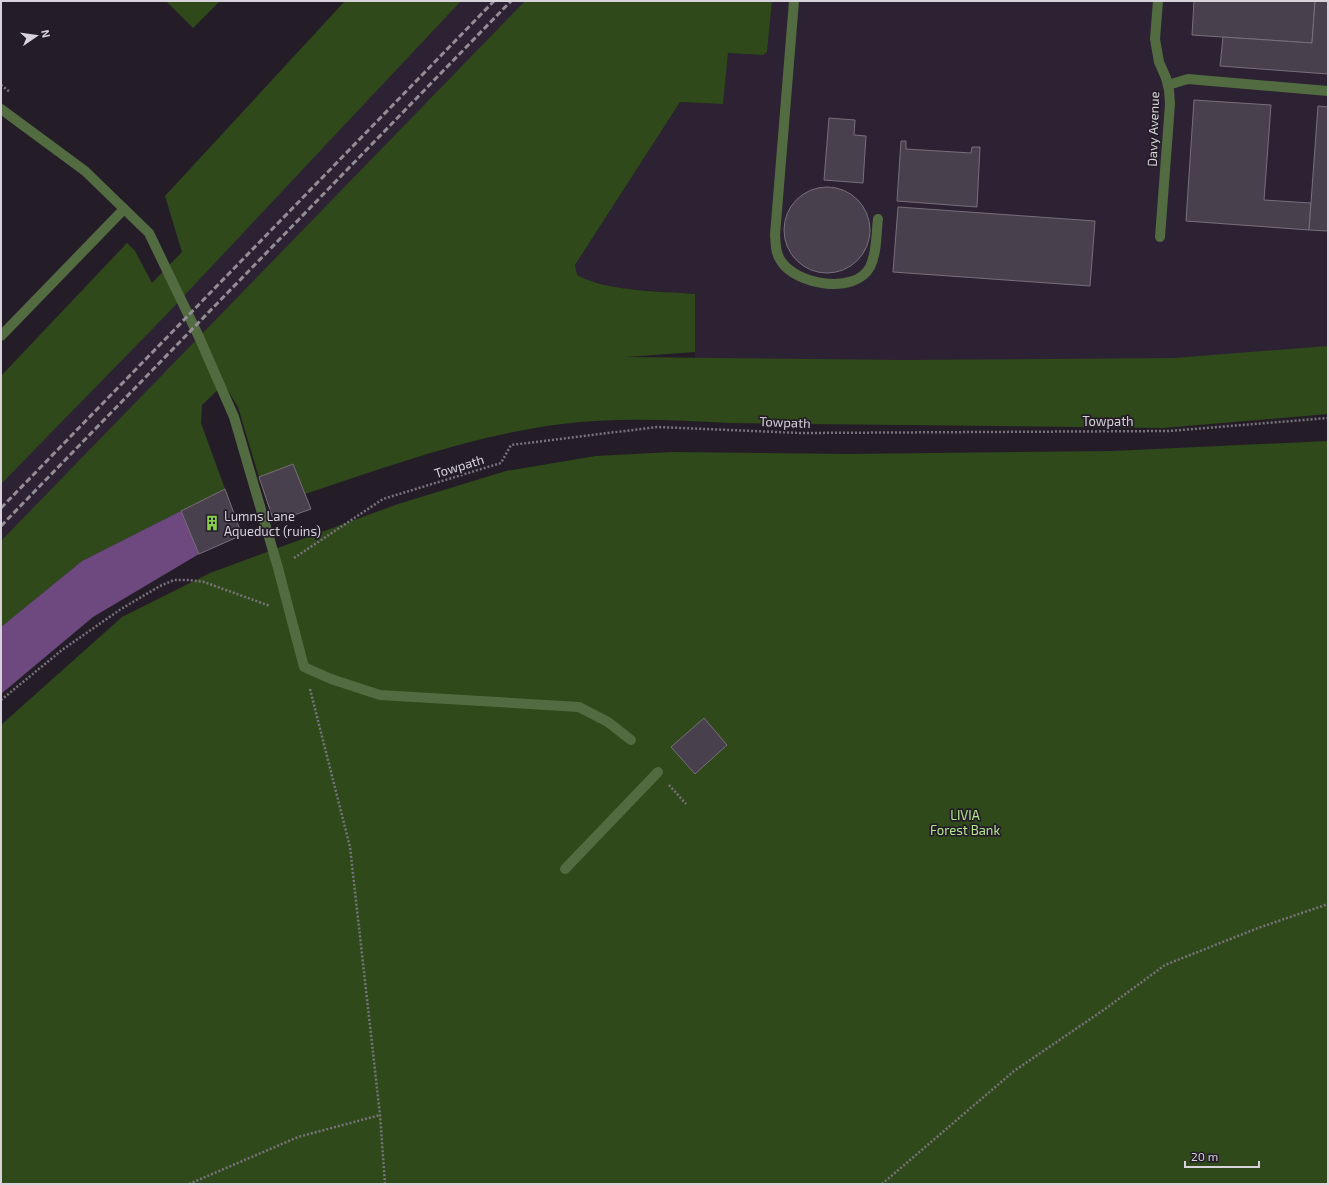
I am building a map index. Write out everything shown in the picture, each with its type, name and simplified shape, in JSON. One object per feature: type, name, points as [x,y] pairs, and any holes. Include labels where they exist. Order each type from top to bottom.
[{"type":"lane","points":[[794,1],[775,235],[776,252],[781,262],[792,272],[805,279],[820,283],[845,283],[861,278],[869,268],[875,255],[878,219]]},
{"type":"lane","name":"Davy Avenue","points":[[1158,1],[1155,39],[1159,62],[1168,85],[1170,104],[1160,237]]},
{"type":"lane","points":[[1168,85],[1188,79],[1328,90]]},
{"type":"lane","points":[[1,109],[86,171],[149,233],[199,337],[234,417],[278,568],[304,668],[331,679],[380,695],[579,707],[608,722],[631,740]]},
{"type":"lane","points":[[1,336],[124,209]]},
{"type":"lane","points":[[565,869],[658,772]]},
{"type":"path","name":"Towpath","points":[[278,568],[384,499],[501,464],[511,445],[657,427],[800,433],[1169,431],[1328,418]]},
{"type":"path","points":[[1,700],[62,650],[121,609],[160,586],[174,580],[204,582],[290,612]]},
{"type":"path","points":[[304,668],[350,846],[380,1115],[385,1184]]},
{"type":"path","points":[[882,1184],[1014,1070],[1105,1009],[1166,965],[1258,928],[1328,904]]},
{"type":"path","points":[[189,1184],[298,1137],[380,1115]]},
{"type":"shaded area","points":[[345,1],[626,1],[398,208],[202,405],[201,423],[225,489],[82,561],[1,627],[1,376],[127,243],[135,251],[152,283],[182,252],[165,196]]},
{"type":"shaded area","points":[[772,1],[1328,1],[1328,351],[1163,366],[695,358],[695,294],[617,288],[586,280],[577,275],[575,265],[680,102],[723,104],[728,53],[763,55],[767,52]]},
{"type":"shaded area","points":[[181,511],[199,554],[93,617],[1,694],[1,627],[82,561]]},
{"type":"green space","points":[[166,1],[220,1],[193,28]]},
{"type":"green space","points":[[345,1],[461,1],[166,315],[1,484],[1,376],[127,243],[135,251],[152,283],[182,252],[165,196]]},
{"type":"green space","points":[[525,1],[772,1],[767,52],[763,55],[728,53],[723,104],[680,102],[575,265],[577,275],[589,281],[603,285],[634,290],[695,294],[695,352],[626,357],[904,360],[1174,358],[1328,346],[1328,414],[1163,428],[603,420],[562,424],[496,436],[400,462],[305,494],[293,464],[259,477],[238,407],[224,384],[202,405],[201,423],[225,489],[82,561],[1,627],[1,541]]},
{"type":"green space","name":"LIVIA Forest Bank","points":[[1328,441],[1328,1184],[1,1184],[1,725],[122,617],[210,573],[398,504],[506,471],[596,456],[672,452],[848,454],[1112,451]]},
{"type":"building","points":[[1194,1],[1315,1],[1312,43],[1192,35]]},
{"type":"building","points":[[1315,1],[1328,1],[1328,74],[1220,66],[1223,37],[1312,43]]},
{"type":"building","points":[[1194,100],[1271,105],[1264,200],[1311,203],[1309,230],[1186,221]]},
{"type":"building","points":[[1318,106],[1328,107],[1328,231],[1309,230]]},
{"type":"building","points":[[829,118],[855,120],[854,135],[866,136],[863,183],[824,180]]},
{"type":"building","points":[[901,141],[906,141],[906,149],[971,153],[972,147],[980,147],[977,207],[897,201]]},
{"type":"building","points":[[827,187],[843,190],[851,194],[863,206],[867,214],[870,230],[867,246],[863,254],[851,266],[843,270],[827,273],[811,270],[803,266],[791,254],[787,246],[784,230],[787,214],[791,206],[803,194],[811,190]]},
{"type":"building","points":[[898,207],[1095,221],[1090,286],[893,272]]},
{"type":"building","name":"Lumns Lane Aqueduct (ruins)","points":[[293,464],[311,509],[274,522],[259,477]]},
{"type":"building","name":"Lumns Lane Aqueduct (ruins)","points":[[225,489],[242,535],[199,554],[181,511]]},
{"type":"building","points":[[704,718],[727,745],[695,774],[671,747]]},
{"type":"railway","points":[[1,508],[494,1]]},
{"type":"railway","points":[[1,526],[511,1]]},
{"type":"place","name":"Lumns Lane Aqueduct (ruins)","points":[[212,523]]}]
